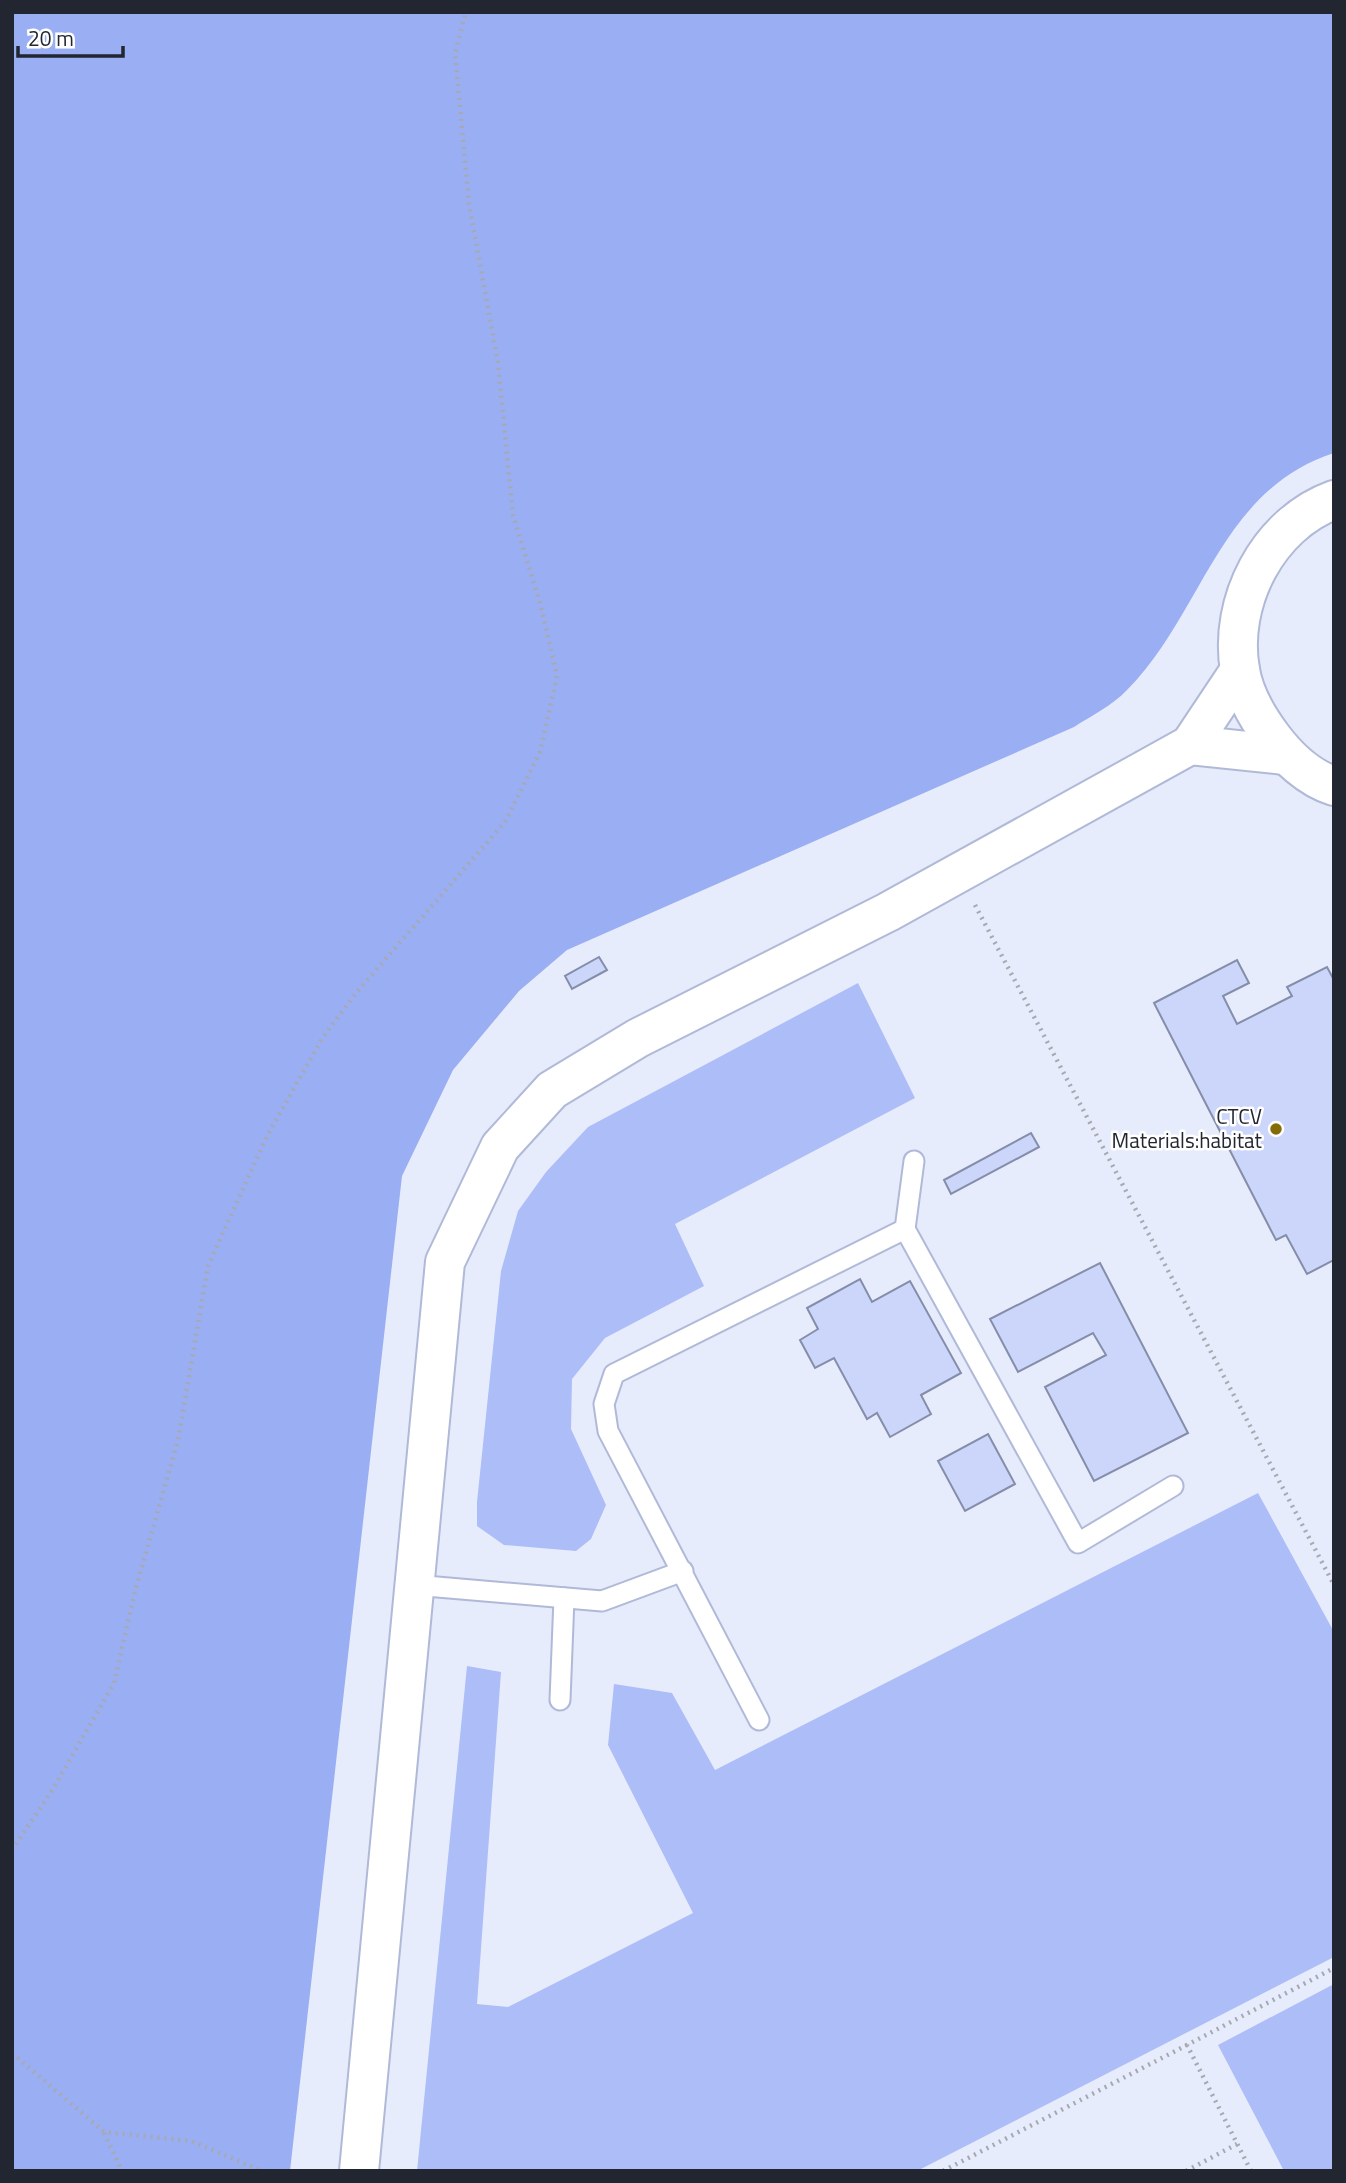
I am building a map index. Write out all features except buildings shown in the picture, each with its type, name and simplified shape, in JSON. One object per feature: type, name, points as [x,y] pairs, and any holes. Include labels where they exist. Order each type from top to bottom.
[{"type":"street","points":[[1334,500],[1321,505],[1287,529],[1256,570],[1240,619],[1240,670],[1256,716],[1285,755],[1324,783],[1334,786]]},
{"type":"street","points":[[359,2171],[445,1262],[500,1147],[552,1090],[638,1038],[958,873],[1190,745],[1240,670]]},
{"type":"street","points":[[1190,745],[1285,755]]},
{"type":"lane","points":[[914,1161],[905,1229],[1077,1542],[1174,1486]]},
{"type":"lane","points":[[759,1720],[608,1431],[604,1404],[614,1374],[905,1229]]},
{"type":"lane","points":[[414,1585],[602,1601],[682,1572]]},
{"type":"lane","points":[[561,1700],[564,1598]]},
{"type":"path","points":[[12,1850],[53,1790],[114,1683],[135,1591],[178,1440],[208,1266],[267,1136],[323,1037],[356,993],[505,822],[540,752],[556,676],[540,603],[513,515],[498,363],[469,204],[455,53],[466,12]]},
{"type":"path","points":[[958,873],[1334,1585]]},
{"type":"path","points":[[943,2171],[1334,1968]]},
{"type":"path","points":[[1187,2045],[1251,2171]]},
{"type":"path","points":[[12,2053],[104,2132],[122,2171]]},
{"type":"path","points":[[104,2132],[191,2141],[262,2171]]},
{"type":"path","points":[[1186,2171],[1237,2144]]},
{"type":"shaded area","points":[[12,12],[1334,12],[1334,453],[1295,471],[1264,495],[1238,524],[1153,660],[1127,690],[1109,705],[1074,727],[567,950],[519,991],[453,1070],[402,1176],[290,2171],[12,2171]]},
{"type":"shaded area","points":[[1334,275],[1334,2171],[12,2171],[12,870]]},
{"type":"shaded area","points":[[858,983],[915,1098],[675,1224],[704,1286],[605,1338],[572,1379],[571,1429],[606,1505],[591,1539],[576,1551],[504,1545],[477,1526],[477,1502],[501,1271],[518,1211],[546,1172],[588,1127]]},
{"type":"shaded area","points":[[1258,1493],[1334,1632],[1334,1957],[917,2171],[417,2171],[467,1666],[501,1672],[477,2004],[508,2007],[693,1913],[608,1745],[614,1684],[672,1693],[715,1770]]},
{"type":"shaded area","points":[[1334,1984],[1334,2171],[1284,2171],[1218,2045]]},
{"type":"place","name":"CTCV Materials:habitat","points":[[1276,1129]]}]
